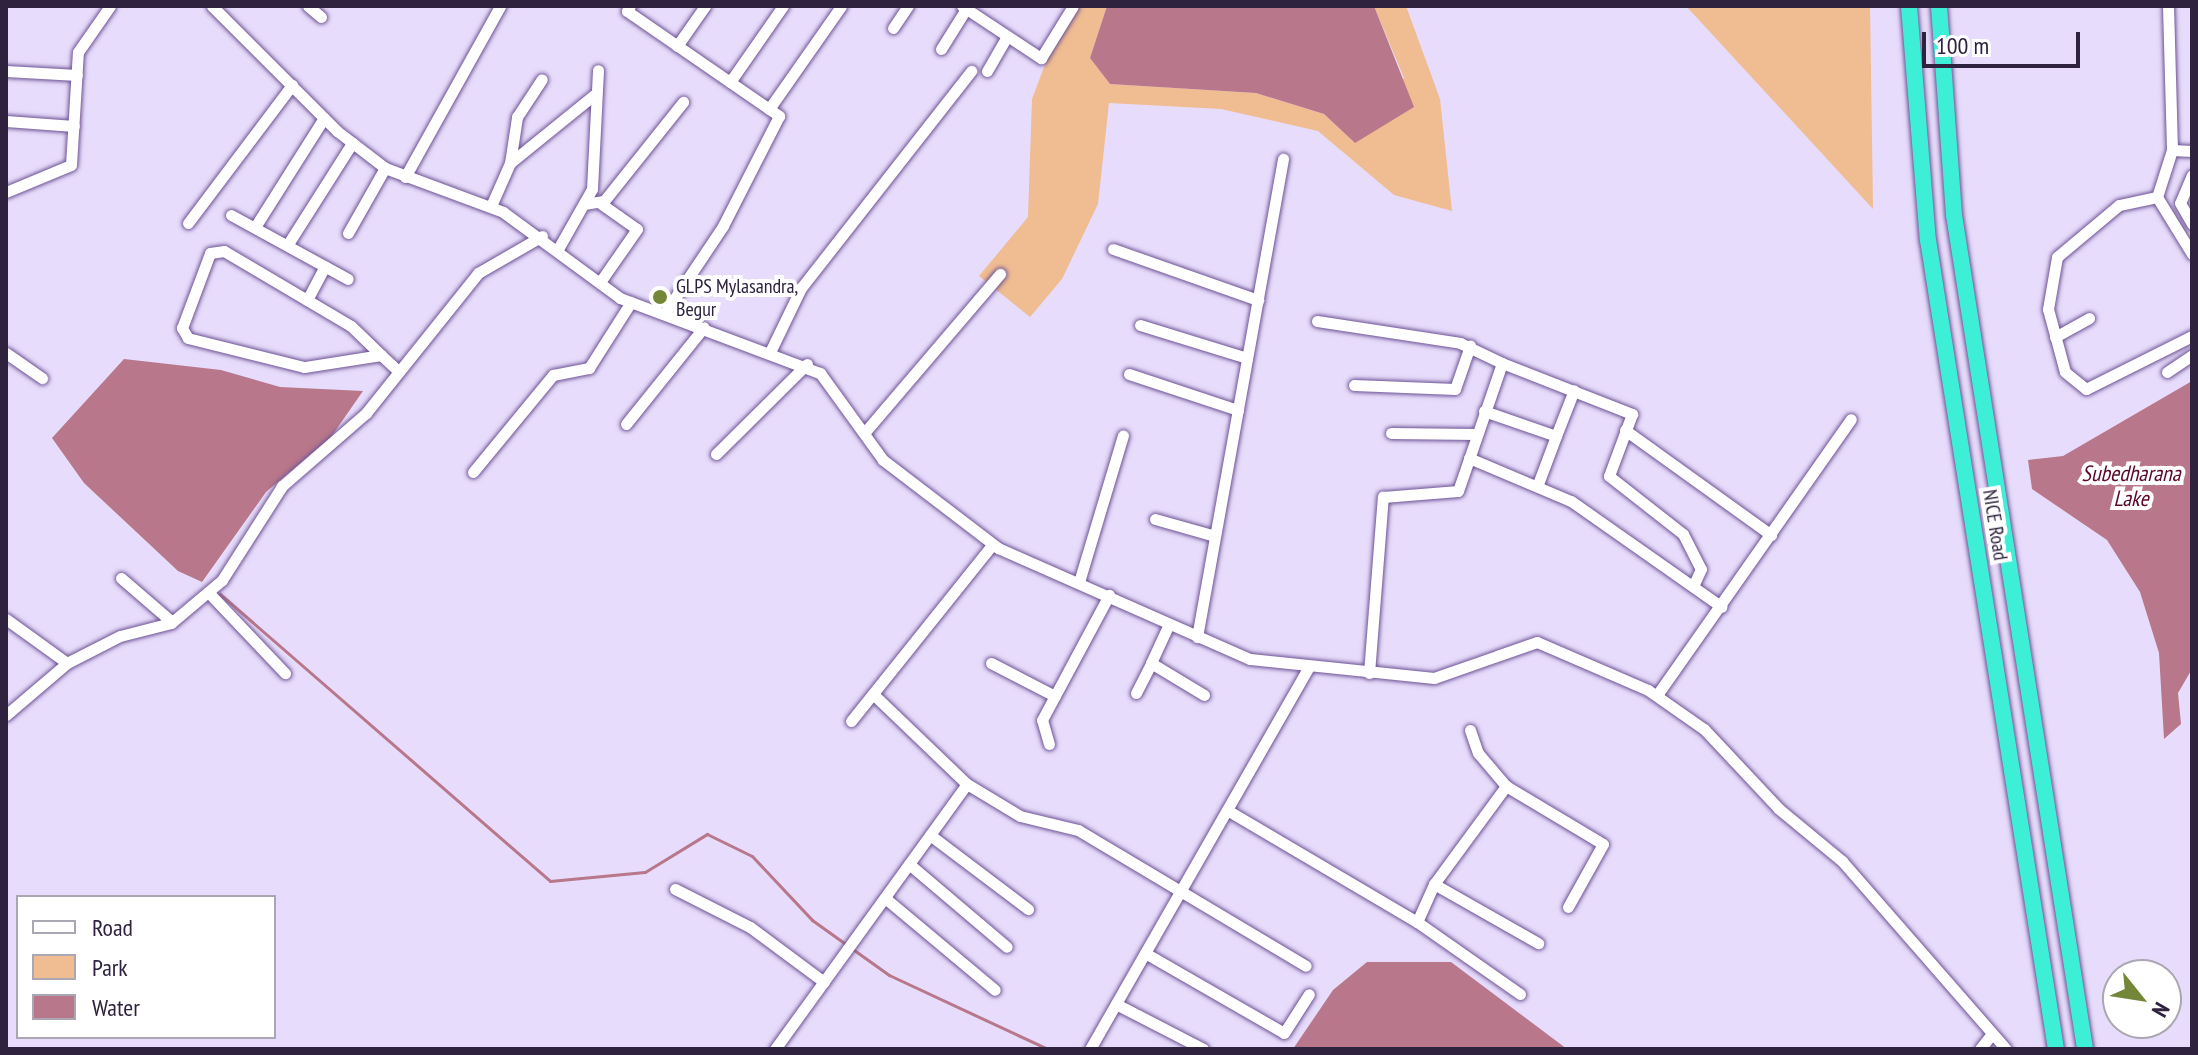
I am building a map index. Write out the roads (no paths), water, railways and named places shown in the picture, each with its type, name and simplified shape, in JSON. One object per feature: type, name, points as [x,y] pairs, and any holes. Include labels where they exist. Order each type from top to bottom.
[{"type":"highway","name":"NICE Road","points":[[1909,6],[1928,240],[2056,1049]]},
{"type":"highway","name":"NICE Road","points":[[1939,6],[1954,215],[2085,1049]]},
{"type":"street","points":[[6,192],[71,165],[78,52],[110,6]]},
{"type":"street","points":[[212,6],[324,118],[385,168],[491,206],[542,236],[600,282],[631,302],[807,364],[913,488],[992,545],[1250,659],[1369,673],[1456,676],[1537,642],[1657,695],[1704,729],[1779,809],[1842,861],[2006,1049]]},
{"type":"street","points":[[308,6],[321,17]]},
{"type":"street","points":[[405,177],[500,6]]},
{"type":"street","points":[[677,46],[705,6]]},
{"type":"street","points":[[730,82],[783,6]]},
{"type":"street","points":[[769,109],[841,6]]},
{"type":"street","points":[[893,28],[908,6]]},
{"type":"street","points":[[941,49],[964,7],[1007,37],[1046,56],[1073,6]]},
{"type":"street","points":[[2168,6],[2172,150],[2157,197],[2192,254]]},
{"type":"street","points":[[626,8],[779,116],[778,128],[664,314]]},
{"type":"street","points":[[987,71],[1007,37]]},
{"type":"street","points":[[558,249],[584,204],[596,169],[594,95],[598,70]]},
{"type":"street","points":[[6,71],[77,75]]},
{"type":"street","points":[[771,350],[801,288],[971,71]]},
{"type":"street","points":[[491,206],[510,163],[517,117],[542,79]]},
{"type":"street","points":[[188,223],[292,85]]},
{"type":"street","points":[[510,163],[594,95]]},
{"type":"street","points":[[600,203],[683,102]]},
{"type":"street","points":[[255,227],[324,118]]},
{"type":"street","points":[[6,121],[74,126]]},
{"type":"street","points":[[288,244],[352,143]]},
{"type":"street","points":[[2172,150],[2192,151]]},
{"type":"street","points":[[1197,637],[1283,159]]},
{"type":"street","points":[[348,233],[385,168]]},
{"type":"street","points":[[2192,175],[2180,203],[2192,224]]},
{"type":"street","points":[[6,180],[28,183]]},
{"type":"street","points":[[2157,197],[2119,205],[2057,257],[2046,294],[2055,337],[2065,372],[2086,389],[2192,336]]},
{"type":"street","points":[[584,204],[600,203],[637,229],[600,282]]},
{"type":"street","points":[[231,215],[348,279]]},
{"type":"street","points":[[6,715],[67,663],[120,636],[172,622],[208,592],[260,527],[282,486],[366,413],[396,369],[478,273],[542,236]]},
{"type":"street","points":[[1113,249],[1258,300]]},
{"type":"street","points":[[381,355],[304,367],[188,338],[182,328],[215,250],[307,300],[381,355],[396,369]]},
{"type":"street","points":[[307,300],[325,266]]},
{"type":"street","points":[[865,432],[1000,274]]},
{"type":"street","points":[[473,472],[553,375],[589,368],[631,302]]},
{"type":"street","points":[[2055,337],[2089,318]]},
{"type":"street","points":[[1317,321],[1470,346],[1502,363],[1632,414],[1609,476],[1688,541],[1701,569],[1693,586]]},
{"type":"street","points":[[1140,325],[1247,358]]},
{"type":"street","points":[[626,424],[704,327]]},
{"type":"street","points":[[1354,385],[1455,389],[1470,346]]},
{"type":"street","points":[[6,353],[42,378]]},
{"type":"street","points":[[2167,372],[2192,355]]},
{"type":"street","points":[[1369,673],[1383,497],[1458,491],[1502,363]]},
{"type":"street","points":[[716,454],[807,364]]},
{"type":"street","points":[[1129,374],[1238,410]]},
{"type":"street","points":[[1538,484],[1574,390]]},
{"type":"street","points":[[1484,411],[1556,436]]},
{"type":"street","points":[[1657,695],[1722,607],[1851,419]]},
{"type":"street","points":[[1625,430],[1771,535]]},
{"type":"street","points":[[1391,433],[1476,434]]},
{"type":"street","points":[[1079,582],[1123,435]]},
{"type":"street","points":[[1469,458],[1538,484],[1722,607]]},
{"type":"street","points":[[1155,519],[1215,536]]},
{"type":"street","points":[[851,721],[992,545]]},
{"type":"street","points":[[121,578],[172,622]]},
{"type":"street","points":[[208,592],[285,673]]},
{"type":"street","points":[[1049,744],[1042,720],[1109,595]]},
{"type":"street","points":[[6,619],[67,663]]},
{"type":"street","points":[[1136,693],[1169,624]]},
{"type":"street","points":[[991,663],[1055,696]]},
{"type":"street","points":[[1151,663],[1204,695]]},
{"type":"street","points":[[1095,1047],[1116,1004],[1309,666]]},
{"type":"street","points":[[873,694],[967,784],[1020,816],[1078,830],[1306,966]]},
{"type":"street","points":[[1470,730],[1478,753],[1506,786],[1603,844],[1568,907]]},
{"type":"street","points":[[775,1049],[967,784]]},
{"type":"street","points":[[1417,922],[1434,884],[1506,786]]},
{"type":"street","points":[[1227,810],[1417,922],[1520,994]]},
{"type":"street","points":[[930,835],[1028,909]]},
{"type":"street","points":[[909,864],[1007,947]]},
{"type":"street","points":[[1434,884],[1538,943]]},
{"type":"street","points":[[675,889],[750,927],[824,982]]},
{"type":"street","points":[[885,898],[995,990]]},
{"type":"street","points":[[1145,953],[1284,1033],[1309,994]]},
{"type":"street","points":[[1116,1004],[1203,1049]]},
{"type":"street","points":[[1980,1049],[1991,1035]]},
{"type":"water","points":[[1107,6],[1374,6],[1414,107],[1355,143],[1324,114],[1256,93],[1110,84],[1090,58]]},
{"type":"water","points":[[124,359],[221,370],[280,387],[363,391],[331,437],[266,492],[202,582],[178,571],[84,483],[52,438]]},
{"type":"water","name":"Subedharana Lake","points":[[2192,381],[2192,669],[2178,693],[2181,724],[2164,739],[2159,653],[2140,592],[2107,540],[2032,489],[2028,460],[2063,456]]},
{"type":"water","points":[[1367,962],[1451,962],[1567,1049],[1293,1049],[1333,990]]},
{"type":"waterway","points":[[220,594],[550,881],[645,872],[707,834],[752,856],[812,920],[889,975],[1048,1049]]},
{"type":"place","name":"GLPS Mylasandra, Begur","points":[[660,297]]}]
